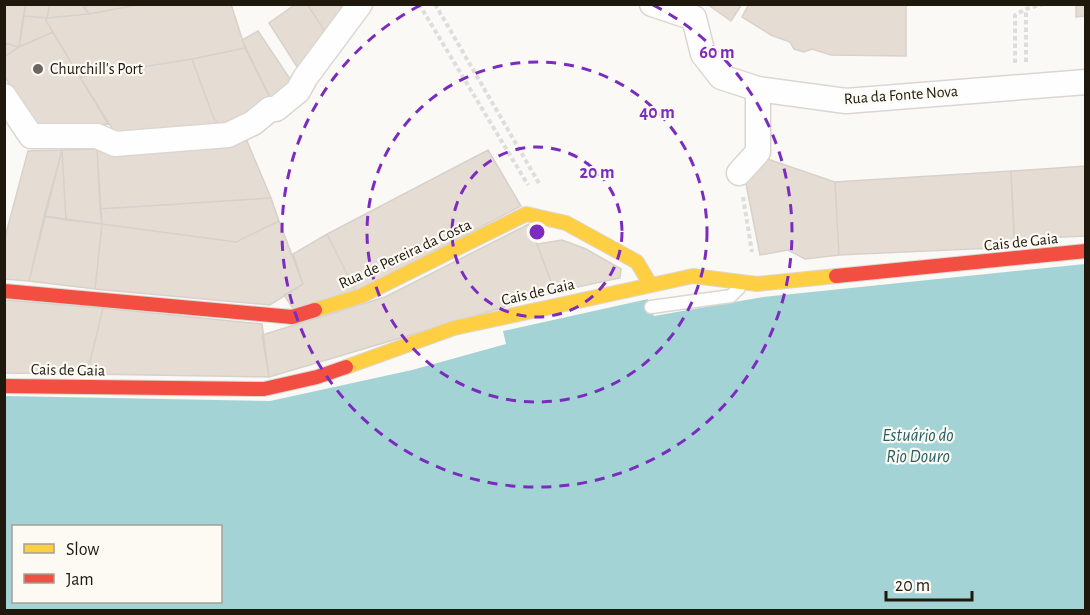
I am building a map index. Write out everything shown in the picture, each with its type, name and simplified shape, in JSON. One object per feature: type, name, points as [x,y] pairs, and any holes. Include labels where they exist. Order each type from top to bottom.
[{"type":"main road","name":"Rua de Pereira da Costa","points":[[4,291],[292,317],[361,296],[526,214],[566,223],[637,262],[650,284]]},
{"type":"main road","name":"Cais de Gaia","points":[[4,386],[264,389],[317,377],[454,328],[693,276],[750,284],[1086,251]]},
{"type":"street","points":[[4,96],[32,136],[97,136],[115,144],[228,135],[253,123],[270,109],[276,109],[298,91],[305,78],[360,4]]},
{"type":"street","name":"Rua da Fonte Nova","points":[[652,4],[694,18],[703,54],[721,77],[758,89],[846,101],[1020,77],[1086,82]]},
{"type":"street","points":[[740,173],[758,152],[758,89]]},
{"type":"lane","points":[[651,308],[731,296],[750,284]]},
{"type":"path","points":[[419,4],[532,192]]},
{"type":"path","points":[[435,4],[542,188]]},
{"type":"path","points":[[1020,77],[1015,15],[1043,4]]},
{"type":"path","points":[[1020,77],[1026,9]]},
{"type":"path","points":[[740,173],[750,284]]},
{"type":"water","name":"Estuário do Rio Douro","points":[[1085,264],[1085,610],[5,610],[5,396],[270,401],[412,370],[506,344],[503,331],[648,299],[654,316],[763,297]]},
{"type":"building","points":[[4,4],[26,4],[19,47],[4,43]]},
{"type":"building","points":[[26,4],[50,4],[47,18],[23,16]]},
{"type":"building","points":[[50,4],[82,4],[89,14],[47,18]]},
{"type":"building","points":[[90,4],[142,4],[89,14],[84,8]]},
{"type":"building","points":[[142,4],[231,4],[245,48],[80,77],[46,21],[47,18],[89,14]]},
{"type":"building","points":[[296,4],[307,4],[330,39],[301,73],[269,23]]},
{"type":"building","points":[[307,4],[339,4],[345,15],[330,39]]},
{"type":"building","points":[[707,4],[742,4],[731,21]]},
{"type":"building","points":[[749,4],[906,4],[906,56],[831,55],[812,49],[804,52],[794,49],[790,42],[771,35],[742,17]]},
{"type":"building","points":[[1076,4],[1086,4],[1086,16],[1076,17]]},
{"type":"building","points":[[23,16],[47,18],[46,21],[53,32],[19,47]]},
{"type":"building","points":[[258,31],[296,88],[275,107],[242,40]]},
{"type":"building","points":[[53,32],[108,124],[39,128],[4,76],[4,57],[19,47]]},
{"type":"building","points":[[4,43],[19,47],[4,57]]},
{"type":"building","points":[[245,48],[272,102],[229,130],[214,119],[192,59]]},
{"type":"building","points":[[192,59],[214,119],[229,130],[118,138],[80,77]]},
{"type":"building","points":[[247,141],[271,198],[100,209],[97,149]]},
{"type":"building","points":[[97,149],[102,224],[66,220],[62,150]]},
{"type":"building","points":[[62,150],[66,220],[44,216]]},
{"type":"building","points":[[62,150],[29,281],[4,279],[4,241],[28,151]]},
{"type":"building","points":[[488,150],[521,206],[356,292],[327,234]]},
{"type":"building","points":[[759,156],[835,182],[839,255],[805,259],[788,250],[760,255],[744,174]]},
{"type":"building","points":[[1086,166],[1086,236],[1014,239],[1011,171]]},
{"type":"building","points":[[1011,171],[1015,247],[839,255],[835,182]]},
{"type":"building","points":[[271,198],[279,221],[236,242],[102,224],[100,209]]},
{"type":"building","points":[[44,216],[102,224],[95,289],[29,281]]},
{"type":"building","points":[[279,221],[303,284],[270,305],[95,289],[102,224],[236,242]]},
{"type":"building","points":[[529,224],[555,292],[269,377],[262,335],[385,297]]},
{"type":"building","points":[[327,234],[356,292],[294,310],[284,295],[303,284],[293,254]]},
{"type":"building","points":[[562,240],[586,249],[621,269],[620,278],[555,292],[537,244]]},
{"type":"building","points":[[4,300],[103,308],[87,374],[4,373]]},
{"type":"building","points":[[103,308],[262,324],[269,377],[87,374]]},
{"type":"traffic: slow","points":[[315,310],[361,296],[526,214],[566,223],[637,262],[650,284]]},
{"type":"traffic: slow","points":[[346,367],[454,328],[693,276],[757,284],[836,276]]},
{"type":"traffic: jam","points":[[836,276],[1086,251]]},
{"type":"traffic: jam","points":[[4,291],[292,317],[315,310]]},
{"type":"traffic: jam","points":[[4,386],[264,389],[317,377],[346,367]]},
{"type":"place","name":"Churchill's Port","points":[[38,69]]}]
